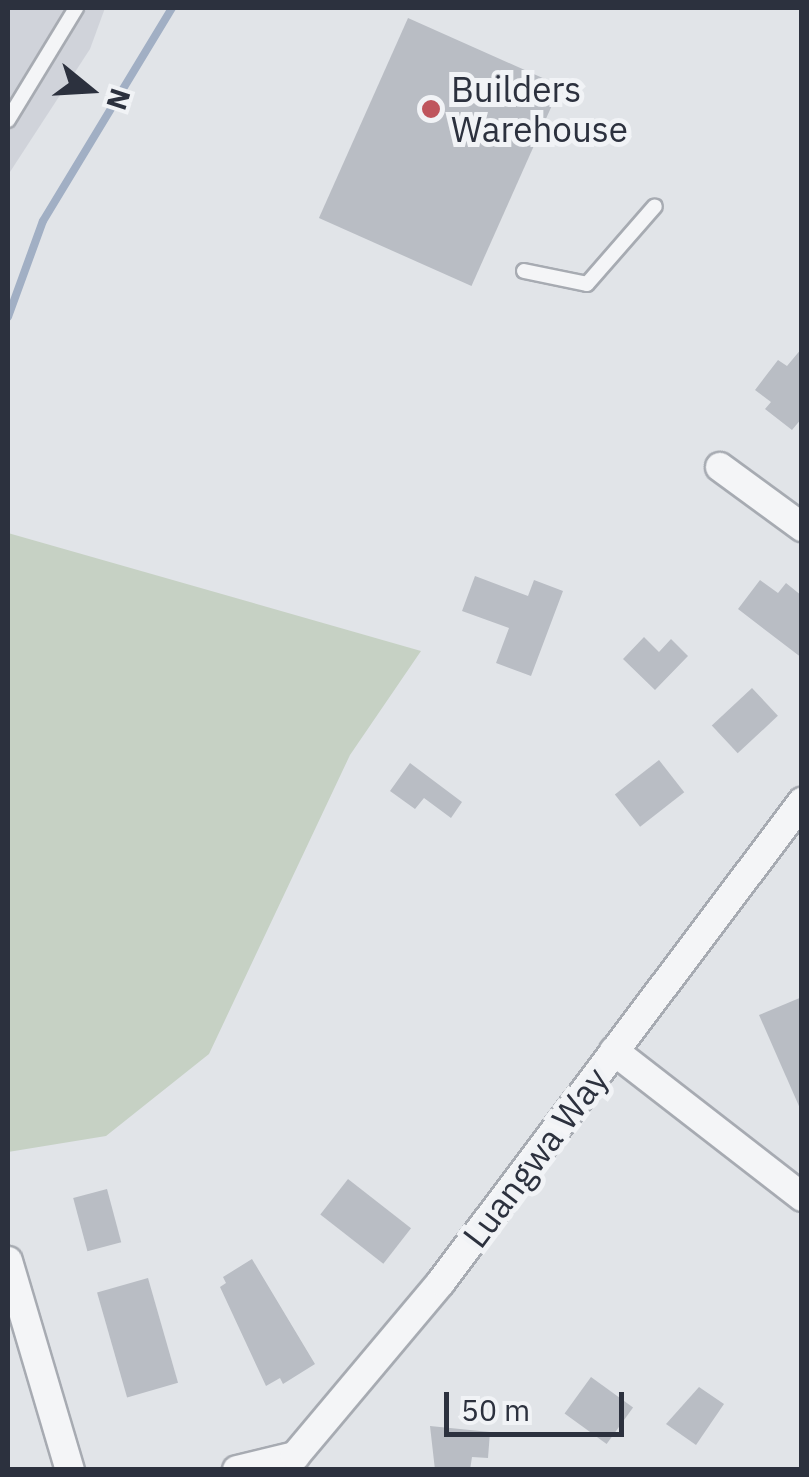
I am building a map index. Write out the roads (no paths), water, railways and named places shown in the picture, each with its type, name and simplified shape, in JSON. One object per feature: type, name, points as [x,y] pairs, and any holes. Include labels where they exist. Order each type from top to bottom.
[{"type":"street","points":[[720,467],[802,527]]},
{"type":"street","name":"Luangwa Way","points":[[237,1470],[302,1463],[802,802]]},
{"type":"street","points":[[614,1051],[802,1197]]},
{"type":"street","points":[[8,1260],[70,1470]]},
{"type":"lane","points":[[8,120],[76,8]]},
{"type":"lane","points":[[524,271],[588,284],[656,206]]},
{"type":"waterway","points":[[8,317],[43,221],[172,8]]},
{"type":"place","name":"Builders Warehouse","points":[[431,109]]}]
